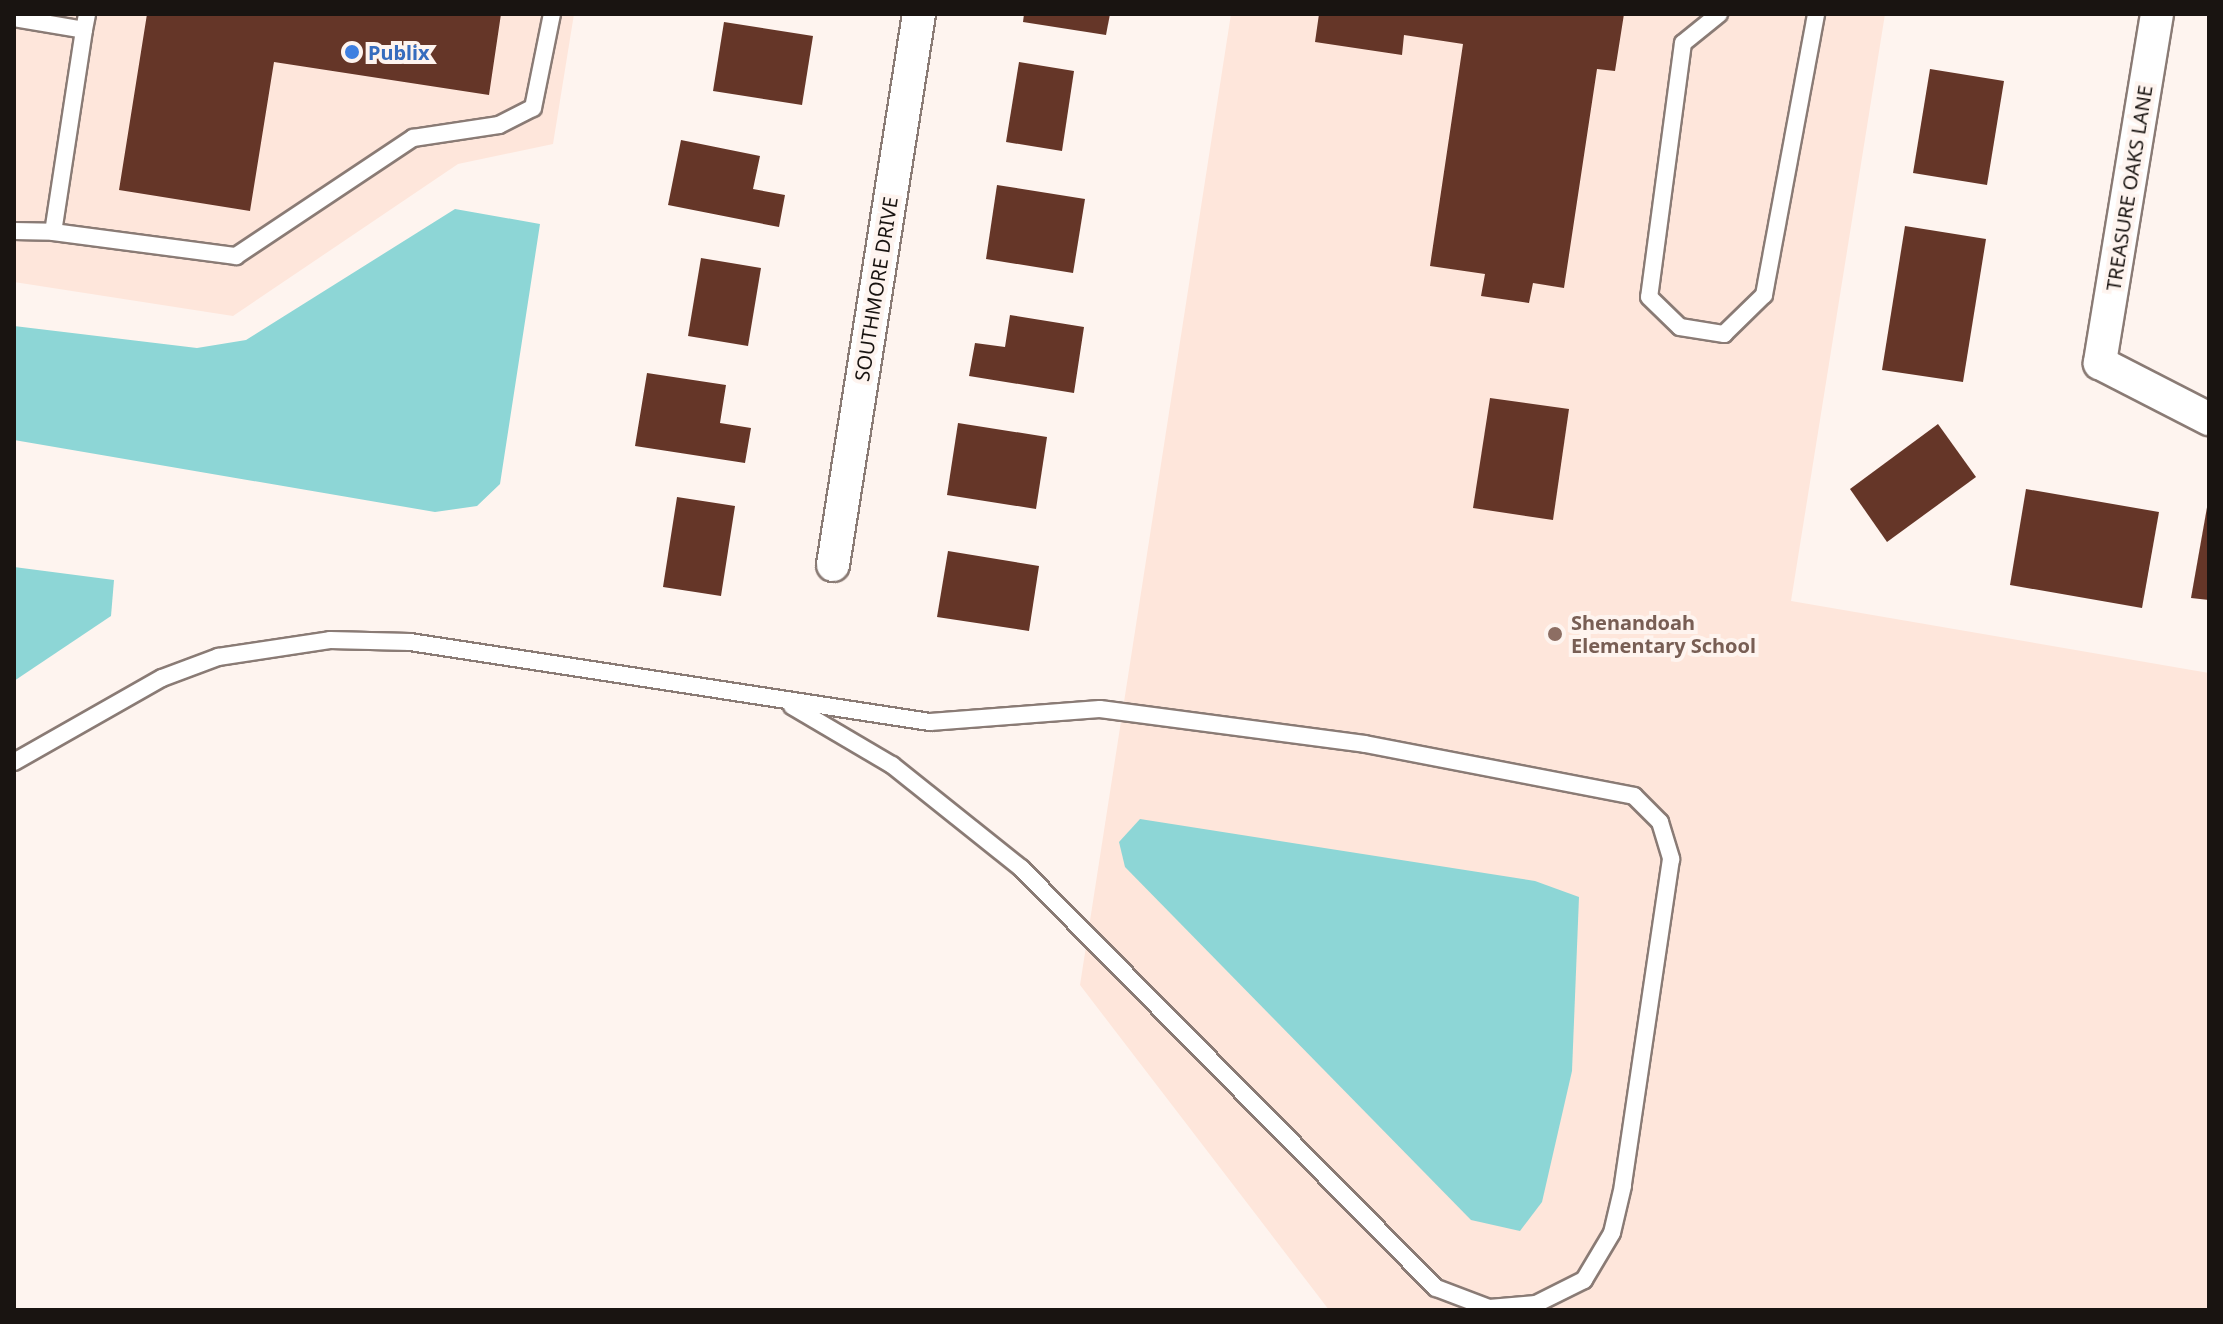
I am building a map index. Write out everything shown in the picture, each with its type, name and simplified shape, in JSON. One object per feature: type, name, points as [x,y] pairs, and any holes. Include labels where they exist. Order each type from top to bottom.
[{"type":"street","name":"SOUTHMORE DRIVE","points":[[833,565],[919,14]]},
{"type":"street","name":"TREASURE OAKS LANE","points":[[2157,14],[2100,363],[2209,419]]},
{"type":"lane","points":[[14,231],[53,232],[236,256],[413,138],[499,125],[533,108],[552,14]]},
{"type":"lane","points":[[1719,14],[1683,43],[1649,297],[1680,327],[1724,334],[1764,295],[1816,14]]},
{"type":"lane","points":[[14,18],[85,22],[53,232]]},
{"type":"lane","points":[[14,762],[176,673],[266,646],[330,640],[410,642],[792,706],[930,722],[1100,709],[1365,744],[1634,796],[1660,822],[1671,859],[1623,1186],[1612,1233],[1584,1280],[1536,1304],[1489,1308],[1436,1288],[1021,868],[892,765],[792,706]]},
{"type":"shaded area","points":[[14,14],[574,14],[553,144],[458,164],[233,316],[14,282]]},
{"type":"shaded area","name":"Shenandoah Elementary School","points":[[1231,14],[1885,14],[1791,601],[2209,673],[2209,1310],[1329,1310],[1080,985]]},
{"type":"water","points":[[455,209],[540,224],[500,484],[477,506],[435,512],[14,440],[14,326],[197,348],[246,340]]},
{"type":"water","points":[[14,567],[114,580],[111,616],[14,681]]},
{"type":"water","points":[[1140,819],[1535,881],[1579,897],[1572,1071],[1542,1202],[1520,1231],[1471,1220],[1125,867],[1119,842]]},
{"type":"building","points":[[147,14],[501,14],[489,95],[274,62],[250,211],[119,190]]},
{"type":"building","points":[[1024,14],[1110,14],[1106,35],[1023,22]]},
{"type":"building","points":[[1319,14],[1624,14],[1615,71],[1597,69],[1564,288],[1533,283],[1529,303],[1481,296],[1485,274],[1430,266],[1463,44],[1404,35],[1402,55],[1315,42]]},
{"type":"building","points":[[724,22],[813,36],[802,105],[713,91]]},
{"type":"building","points":[[1019,62],[1074,71],[1062,151],[1006,142]]},
{"type":"building","points":[[1930,69],[2004,81],[1987,185],[1913,173]]},
{"type":"building","points":[[681,140],[760,156],[753,189],[785,195],[779,227],[668,205]]},
{"type":"building","points":[[997,185],[1085,199],[1073,273],[986,259]]},
{"type":"building","points":[[1905,226],[1986,239],[1963,382],[1882,370]]},
{"type":"building","points":[[701,258],[761,268],[748,346],[688,336]]},
{"type":"building","points":[[1010,315],[1084,327],[1074,393],[969,376],[975,343],[1005,347]]},
{"type":"building","points":[[647,373],[726,385],[720,423],[751,428],[745,463],[635,446]]},
{"type":"building","points":[[1490,398],[1569,409],[1553,520],[1473,508]]},
{"type":"building","points":[[958,423],[1047,437],[1036,509],[947,495]]},
{"type":"building","points":[[1938,424],[1976,477],[1887,542],[1850,489]]},
{"type":"building","points":[[2026,489],[2159,512],[2142,608],[2010,585]]},
{"type":"building","points":[[2209,496],[2209,600],[2191,598]]},
{"type":"building","points":[[677,497],[735,506],[721,596],[663,587]]},
{"type":"building","points":[[948,551],[1039,566],[1029,631],[937,617]]},
{"type":"place","name":"Publix","points":[[352,52]]},
{"type":"place","name":"Shenandoah Elementary School","points":[[1555,634]]}]
